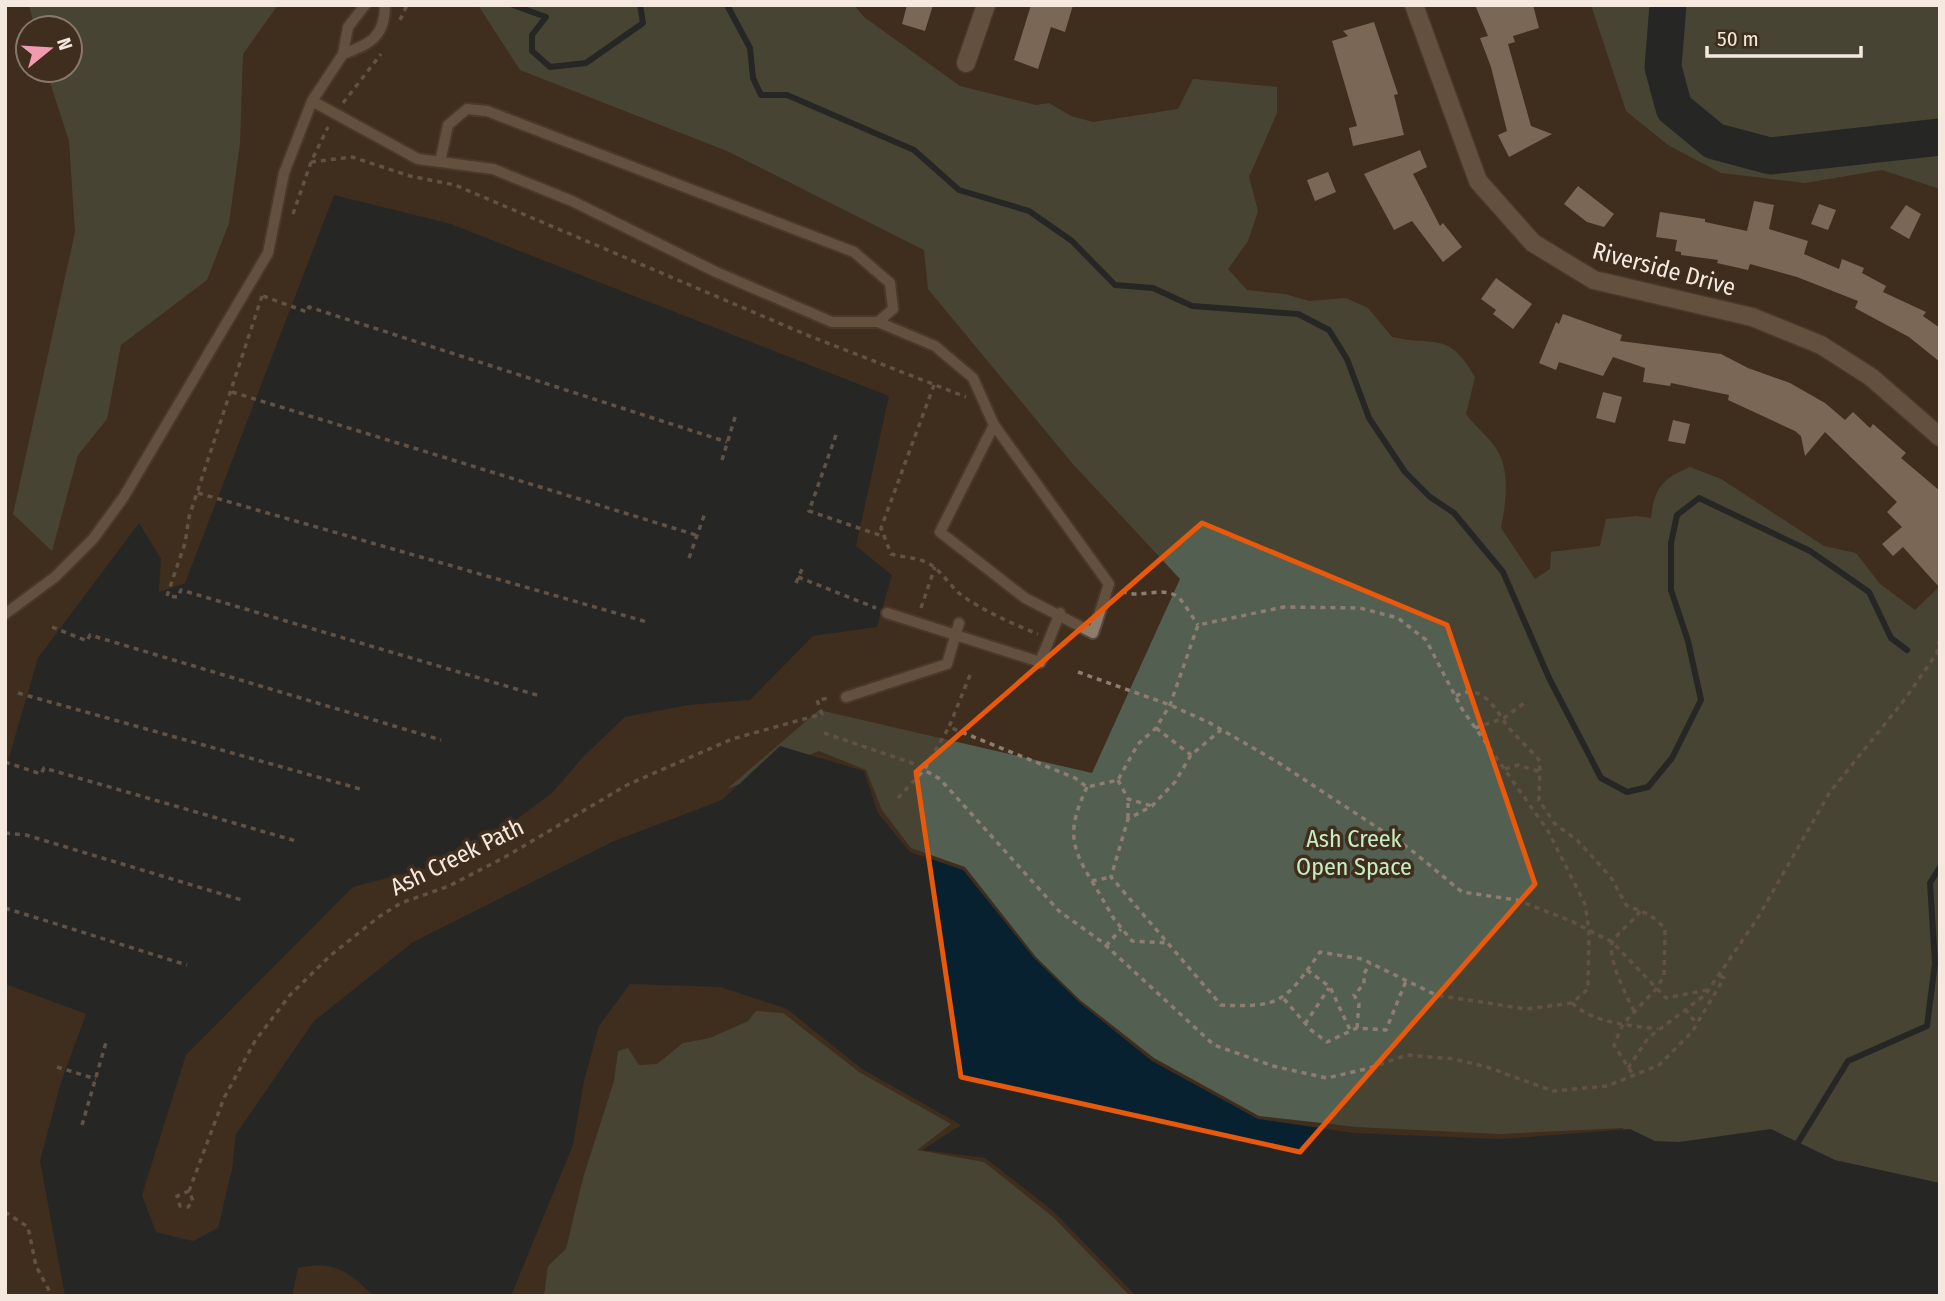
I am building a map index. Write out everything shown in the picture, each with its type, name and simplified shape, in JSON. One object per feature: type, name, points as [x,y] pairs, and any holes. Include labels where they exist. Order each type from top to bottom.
[{"type":"street","points":[[966,63],[986,5]]},
{"type":"street","name":"Riverside Drive","points":[[1414,5],[1478,181],[1533,243],[1594,279],[1752,317],[1821,345],[1871,377],[1940,437]]},
{"type":"lane","points":[[5,614],[55,577],[93,539],[123,498],[268,253],[284,173],[312,101],[343,54],[348,27],[365,5]]},
{"type":"lane","points":[[343,54],[370,44],[385,22],[385,5]]},
{"type":"lane","points":[[312,101],[418,159],[493,169],[572,201],[716,272],[832,323],[878,322],[935,346],[973,378],[994,425],[1110,584],[1093,633],[1059,613],[1025,598],[940,533],[994,425]]},
{"type":"lane","points":[[440,162],[448,125],[467,108],[487,111],[854,252],[890,283],[893,309],[878,322]]},
{"type":"lane","points":[[887,613],[1040,662],[1059,613]]},
{"type":"lane","points":[[846,697],[947,664],[959,623]]},
{"type":"path","points":[[397,26],[407,5]]},
{"type":"path","points":[[293,215],[311,162],[335,113],[388,43]]},
{"type":"path","points":[[311,162],[352,157],[410,176],[455,185],[807,335],[984,404]]},
{"type":"path","points":[[267,285],[167,596],[177,597],[181,590],[540,696]]},
{"type":"path","points":[[262,296],[307,312],[309,307],[727,442]]},
{"type":"path","points":[[232,392],[696,535]]},
{"type":"path","points":[[722,460],[736,414]]},
{"type":"path","points":[[836,435],[809,511],[883,536]]},
{"type":"path","points":[[198,493],[647,622]]},
{"type":"path","points":[[689,558],[705,513]]},
{"type":"path","points":[[920,610],[935,567]]},
{"type":"path","points":[[796,583],[802,569]]},
{"type":"path","points":[[799,577],[887,613]]},
{"type":"path","points":[[1110,584],[1129,596],[1161,593],[1178,597],[1198,625]]},
{"type":"path","points":[[1111,877],[1221,1005],[1257,1007],[1284,999],[1320,952],[1340,954],[1370,963],[1436,995],[1526,1009],[1572,1003],[1588,989],[1589,930],[1585,904],[1548,831],[1475,728],[1426,640],[1398,618],[1360,608],[1284,607],[1198,625]]},
{"type":"path","points":[[949,727],[1075,778],[1087,786],[1118,780],[1138,744],[1156,728],[1170,705],[1198,625]]},
{"type":"path","points":[[52,627],[87,641],[90,635],[441,740]]},
{"type":"path","points":[[1628,1069],[1658,1029],[1705,995],[1757,919],[1830,792],[1905,699],[1937,653],[1940,637]]},
{"type":"path","points":[[1077,672],[1170,705],[1279,763],[1410,849],[1462,892],[1517,900],[1612,942],[1666,998],[1707,990]]},
{"type":"path","points":[[898,798],[924,770],[949,727],[970,675]]},
{"type":"path","points":[[1455,696],[1464,691],[1478,692],[1504,718],[1540,761],[1542,804],[1555,824],[1577,840],[1612,879],[1626,905],[1665,928],[1664,976],[1657,989],[1623,1024],[1614,1045],[1633,1075]]},
{"type":"path","points":[[18,693],[365,790]]},
{"type":"path","name":"Ash Creek Path","points":[[189,1191],[177,1196],[180,1206],[188,1207],[192,1201],[189,1191],[224,1098],[255,1041],[290,995],[331,955],[380,916],[401,903],[449,886],[505,857],[627,785],[732,739],[822,713],[817,700],[846,697]]},
{"type":"path","points":[[1475,728],[1504,718],[1527,701]]},
{"type":"path","points":[[1156,728],[1191,755]]},
{"type":"path","points":[[1128,819],[1152,806],[1175,782],[1191,755],[1221,730]]},
{"type":"path","points":[[824,733],[924,770],[940,779],[1059,911],[1107,946],[1213,1045],[1273,1066],[1327,1077],[1370,1068],[1407,1055],[1454,1059],[1487,1067],[1553,1091],[1607,1086],[1659,1065],[1697,1024],[1724,978],[1719,975]]},
{"type":"path","points":[[5,762],[41,774],[44,768],[296,841]]},
{"type":"path","points":[[1505,769],[1518,765],[1541,772]]},
{"type":"path","points":[[1111,877],[1128,819],[1128,799],[1118,780]]},
{"type":"path","points":[[1087,786],[1074,816],[1076,857],[1132,942],[1168,943]]},
{"type":"path","points":[[1128,799],[1152,806]]},
{"type":"path","points":[[1526,800],[1542,804]]},
{"type":"path","points":[[5,833],[26,835],[245,901]]},
{"type":"path","points":[[1092,881],[1111,877]]},
{"type":"path","points":[[5,908],[187,965]]},
{"type":"path","points":[[1634,1011],[1614,966],[1612,942],[1640,911]]},
{"type":"path","points":[[1107,946],[1121,929]]},
{"type":"path","points":[[1357,1028],[1359,1004],[1354,995],[1364,984],[1364,974],[1370,963]]},
{"type":"path","points":[[1307,970],[1330,987],[1351,1031]]},
{"type":"path","points":[[1284,999],[1306,1024],[1327,1042],[1357,1028],[1386,1030],[1406,981]]},
{"type":"path","points":[[1306,1024],[1330,987]]},
{"type":"path","points":[[1572,1003],[1584,1014],[1658,1029]]},
{"type":"path","points":[[1685,1009],[1697,1024]]},
{"type":"path","points":[[82,1125],[107,1039]]},
{"type":"path","points":[[57,1067],[96,1079]]},
{"type":"path","points":[[5,1212],[28,1227],[36,1266],[52,1296]]},
{"type":"highlighted area","points":[[1202,523],[1447,625],[1535,884],[1300,1152],[961,1077],[916,772]]},
{"type":"green space","points":[[29,5],[278,5],[243,54],[240,143],[229,223],[207,280],[121,345],[107,419],[78,455],[52,551],[13,514],[75,232],[69,141],[51,84],[84,84],[84,14],[31,14]]},
{"type":"green space","name":"Ash Creek Open Space","points":[[478,5],[854,5],[864,17],[960,86],[1036,105],[1049,103],[1071,116],[1093,122],[1178,109],[1193,79],[1277,87],[1277,113],[1249,177],[1258,211],[1248,241],[1228,269],[1247,290],[1285,294],[1309,301],[1346,298],[1368,308],[1392,337],[1440,343],[1457,352],[1475,377],[1466,414],[1492,443],[1503,462],[1506,495],[1501,528],[1535,579],[1550,569],[1551,552],[1600,546],[1606,519],[1637,516],[1651,518],[1661,485],[1690,467],[1721,479],[1824,546],[1856,553],[1880,584],[1915,610],[1940,586],[1940,1207],[1626,1141],[1623,1128],[1499,1134],[1357,1127],[1259,1116],[1154,1058],[1080,1000],[1036,957],[965,867],[911,848],[882,810],[866,770],[819,751],[727,789],[819,710],[1092,773],[1180,579],[1072,463],[928,289],[924,250],[727,151],[520,70]]},
{"type":"green space","points":[[1591,5],[1940,5],[1940,189],[1882,170],[1805,183],[1721,173],[1668,145],[1626,111]]},
{"type":"green space","points":[[756,1011],[783,1013],[859,1072],[951,1124],[917,1150],[984,1162],[1053,1217],[1130,1296],[544,1296],[548,1266],[566,1249],[583,1178],[614,1081],[618,1051],[628,1048],[639,1065],[657,1064],[683,1043],[710,1038],[748,1021]]},
{"type":"water","points":[[334,195],[451,224],[889,396],[856,546],[892,575],[877,627],[813,636],[750,700],[689,705],[625,717],[583,757],[552,793],[489,840],[441,864],[353,887],[186,1055],[142,1195],[156,1232],[193,1241],[218,1228],[232,1169],[236,1134],[314,1021],[413,942],[614,841],[722,800],[780,746],[864,771],[878,813],[910,852],[963,870],[1034,958],[1080,1003],[1152,1061],[1258,1119],[1354,1133],[1500,1139],[1630,1129],[1655,1141],[1679,1142],[1771,1129],[1835,1160],[1940,1183],[1940,1296],[1136,1296],[1052,1210],[985,1158],[922,1150],[961,1125],[862,1069],[787,1009],[720,987],[630,984],[599,1026],[584,1081],[573,1145],[511,1296],[373,1296],[348,1274],[321,1265],[298,1268],[292,1296],[65,1296],[40,1161],[61,1082],[86,1014],[5,984],[5,771],[38,658],[139,523],[161,559],[159,592],[185,583]]},
{"type":"building","points":[[907,5],[933,5],[925,31],[902,24]]},
{"type":"building","points":[[1031,5],[1073,5],[1065,32],[1051,27],[1038,69],[1014,60]]},
{"type":"building","points":[[1475,5],[1533,5],[1539,28],[1513,36],[1515,42],[1508,44],[1531,126],[1552,134],[1509,157],[1498,135],[1507,131],[1491,67],[1480,38],[1488,36]]},
{"type":"building","points":[[1374,22],[1398,94],[1394,95],[1404,135],[1353,146],[1349,128],[1357,126],[1332,41],[1348,36],[1343,31]]},
{"type":"building","points":[[1420,150],[1427,167],[1413,174],[1440,226],[1443,223],[1462,247],[1443,262],[1412,221],[1394,230],[1364,174]]},
{"type":"building","points":[[1328,172],[1336,192],[1315,201],[1307,180]]},
{"type":"building","points":[[1578,186],[1614,214],[1604,227],[1587,222],[1564,204]]},
{"type":"building","points":[[1754,201],[1774,205],[1769,229],[1808,241],[1804,254],[1839,269],[1842,259],[1864,268],[1862,273],[1886,286],[1883,292],[1926,312],[1923,316],[1940,328],[1940,362],[1909,337],[1855,308],[1858,301],[1797,277],[1750,264],[1748,270],[1717,263],[1718,260],[1681,255],[1681,252],[1675,251],[1677,240],[1656,237],[1660,212],[1705,219],[1705,222],[1747,231]]},
{"type":"building","points":[[1819,204],[1836,210],[1828,230],[1811,224]]},
{"type":"building","points":[[1906,205],[1921,214],[1909,239],[1890,228]]},
{"type":"building","points":[[1496,278],[1532,304],[1513,329],[1493,314],[1496,310],[1481,299]]},
{"type":"building","points":[[1563,314],[1622,335],[1620,341],[1721,354],[1748,368],[1790,383],[1825,403],[1845,420],[1853,412],[1870,428],[1873,424],[1906,453],[1901,458],[1940,491],[1940,588],[1903,547],[1893,556],[1882,544],[1902,527],[1887,512],[1897,502],[1825,432],[1805,456],[1801,436],[1795,431],[1728,400],[1729,395],[1671,383],[1670,386],[1643,382],[1645,368],[1613,357],[1603,376],[1559,362],[1556,370],[1539,363],[1556,322],[1559,324]]},
{"type":"building","points":[[1603,392],[1622,397],[1615,423],[1596,418]]},
{"type":"building","points":[[1673,420],[1690,424],[1685,444],[1668,441]]},
{"type":"waterway","points":[[513,5],[546,17],[532,35],[532,51],[550,67],[586,63],[643,23],[640,5]]},
{"type":"waterway","points":[[727,5],[750,48],[753,78],[761,95],[787,95],[914,150],[959,190],[1029,211],[1072,241],[1115,285],[1153,288],[1192,306],[1298,314],[1329,330],[1347,359],[1369,418],[1405,472],[1430,497],[1454,513],[1503,572],[1549,678],[1601,778],[1627,792],[1648,787],[1672,758],[1701,700],[1688,641],[1671,590],[1671,543],[1677,515],[1699,498],[1810,551],[1869,592],[1891,638],[1907,650]]},
{"type":"waterway","points":[[1668,5],[1663,67],[1674,108],[1714,141],[1770,156],[1940,137]]},
{"type":"waterway","points":[[1794,1149],[1848,1061],[1927,1026],[1935,963],[1930,883],[1940,867]]}]
